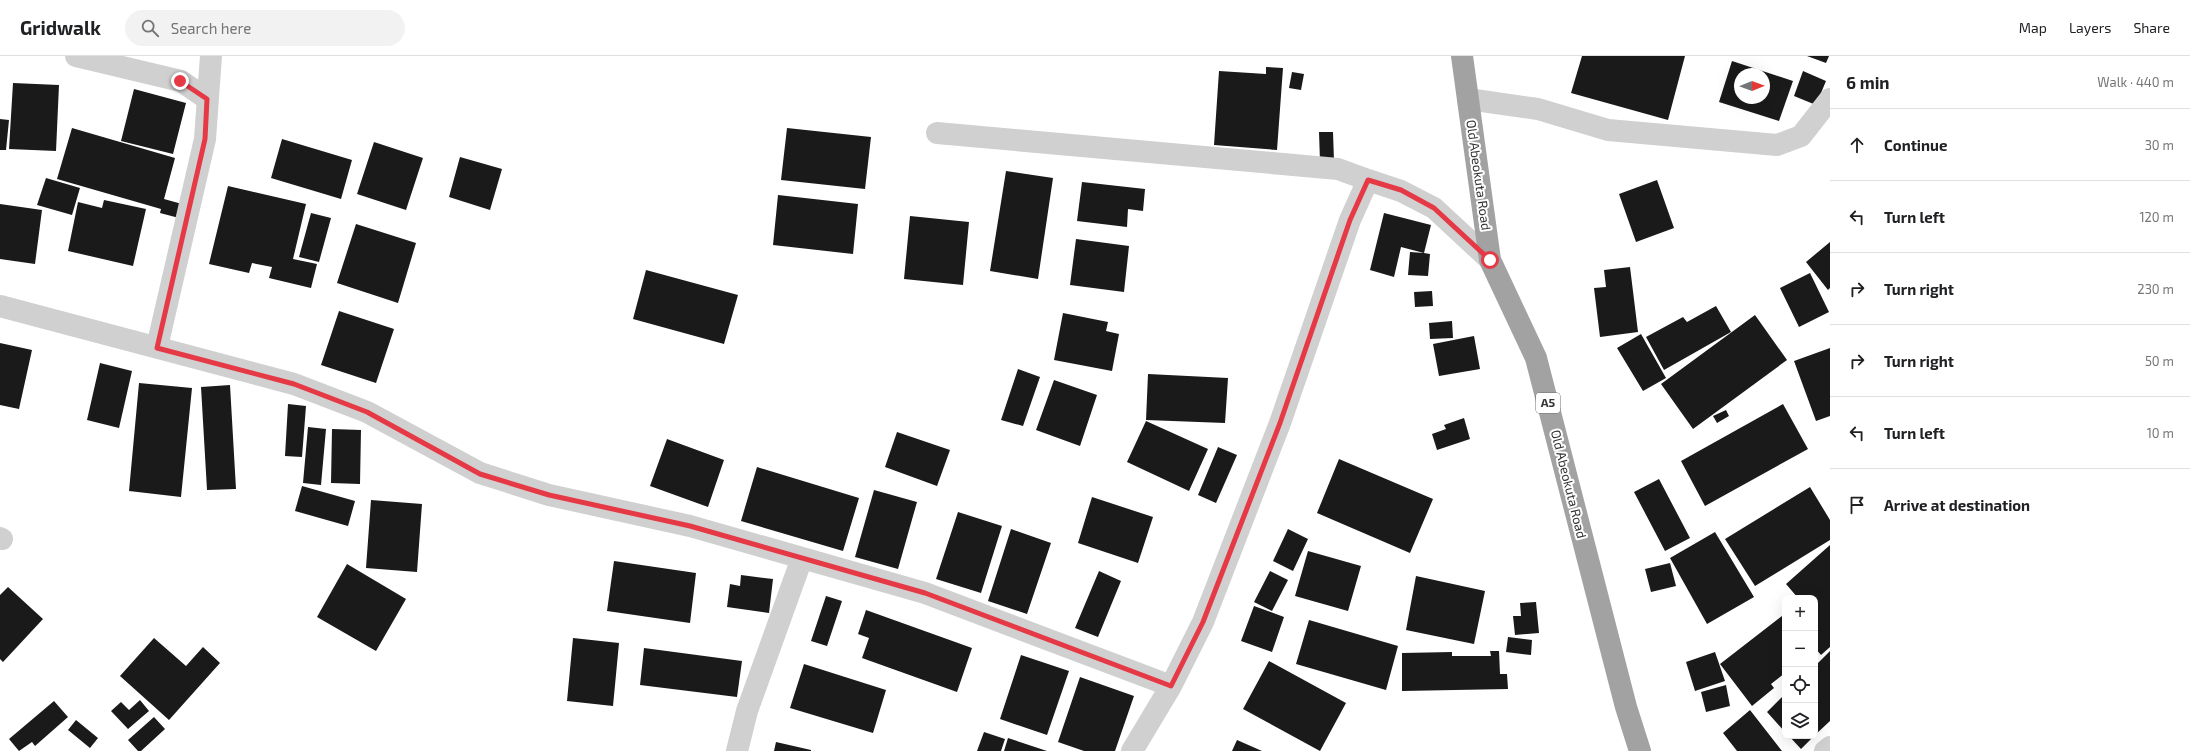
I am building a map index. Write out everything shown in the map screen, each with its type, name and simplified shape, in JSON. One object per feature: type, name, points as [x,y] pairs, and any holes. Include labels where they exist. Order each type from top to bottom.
[{"type":"highway","name":"Old Abeokuta Road","points":[[1462,56],[1490,260],[1536,358],[1626,707],[1640,751]]},
{"type":"street","points":[[76,56],[180,81],[207,99]]},
{"type":"street","points":[[180,81],[210,62]]},
{"type":"street","points":[[157,348],[203,147],[210,62]]},
{"type":"street","points":[[1468,99],[1538,110],[1608,130],[1777,145],[1801,136],[1830,99]]},
{"type":"street","points":[[938,133],[1338,169],[1401,190],[1434,208],[1490,260]]},
{"type":"street","points":[[1132,751],[1171,686],[1209,608],[1280,423],[1350,220],[1368,180]]},
{"type":"street","points":[[0,306],[294,384],[367,412],[480,474],[549,495],[690,526],[925,593],[1171,686]]},
{"type":"street","points":[[737,751],[747,711],[802,558]]},
{"type":"street","points":[[1825,751],[1830,747]]},
{"type":"building","points":[[1582,56],[1685,56],[1668,120],[1571,93]]},
{"type":"building","points":[[1807,56],[1829,56],[1826,63]]},
{"type":"building","points":[[1732,61],[1753,68],[1734,68],[1734,104],[1770,104],[1770,73],[1793,81],[1779,121],[1719,102]]},
{"type":"building","points":[[1266,67],[1283,68],[1277,150],[1214,145],[1219,71],[1266,74]]},
{"type":"building","points":[[1803,71],[1826,81],[1816,105],[1794,96]]},
{"type":"building","points":[[1292,72],[1304,74],[1301,90],[1289,88]]},
{"type":"building","points":[[13,83],[59,85],[56,151],[9,149]]},
{"type":"building","points":[[134,89],[186,103],[173,154],[121,141]]},
{"type":"building","points":[[0,119],[9,120],[6,150],[0,150]]},
{"type":"building","points":[[72,128],[175,158],[164,199],[182,204],[179,218],[160,213],[161,209],[57,179]]},
{"type":"building","points":[[787,128],[871,137],[865,189],[781,180]]},
{"type":"building","points":[[1319,132],[1333,132],[1334,161],[1320,162]]},
{"type":"building","points":[[282,139],[352,160],[341,199],[271,178]]},
{"type":"building","points":[[374,142],[423,158],[406,210],[357,194]]},
{"type":"building","points":[[460,157],[502,169],[490,210],[449,197]]},
{"type":"building","points":[[1006,171],[1053,178],[1038,279],[990,271]]},
{"type":"building","points":[[46,178],[80,188],[72,215],[37,205]]},
{"type":"building","points":[[1657,180],[1674,228],[1636,242],[1619,194]]},
{"type":"building","points":[[1082,182],[1145,189],[1143,211],[1128,209],[1127,227],[1077,221]]},
{"type":"building","points":[[228,186],[306,204],[293,259],[317,264],[311,288],[269,278],[272,267],[252,263],[249,273],[209,264]]},
{"type":"building","points":[[778,195],[858,204],[853,254],[773,245]]},
{"type":"building","points":[[104,200],[146,209],[133,266],[68,251],[78,202],[102,208]]},
{"type":"building","points":[[0,204],[42,210],[35,264],[0,259]]},
{"type":"building","points":[[311,213],[331,218],[319,262],[299,257]]},
{"type":"building","points":[[1384,213],[1431,225],[1424,253],[1401,247],[1394,277],[1370,270]]},
{"type":"building","points":[[910,216],[969,222],[963,285],[904,279]]},
{"type":"building","points":[[356,224],[416,243],[398,303],[337,283]]},
{"type":"building","points":[[1076,239],[1129,246],[1124,292],[1070,285]]},
{"type":"building","points":[[1830,242],[1830,288],[1828,290],[1806,262]]},
{"type":"building","points":[[1410,252],[1430,254],[1428,276],[1408,275]]},
{"type":"building","points":[[1630,267],[1638,332],[1600,337],[1594,288],[1606,287],[1604,270]]},
{"type":"building","points":[[646,270],[738,295],[724,344],[633,319]]},
{"type":"building","points":[[1810,273],[1829,312],[1799,327],[1780,288]]},
{"type":"building","points":[[1432,291],[1433,306],[1415,307],[1414,292]]},
{"type":"building","points":[[1716,306],[1731,332],[1664,370],[1646,337],[1683,317],[1687,322]]},
{"type":"building","points":[[339,311],[394,329],[376,383],[321,365]]},
{"type":"building","points":[[1063,313],[1108,322],[1106,331],[1119,334],[1112,371],[1054,360]]},
{"type":"building","points":[[1755,315],[1787,360],[1693,429],[1661,384]]},
{"type":"building","points":[[1452,321],[1453,338],[1430,339],[1429,323]]},
{"type":"building","points":[[1641,334],[1666,378],[1643,391],[1617,348]]},
{"type":"building","points":[[1474,336],[1480,369],[1439,376],[1433,344]]},
{"type":"building","points":[[0,343],[32,350],[19,409],[0,405]]},
{"type":"building","points":[[1830,348],[1830,416],[1816,421],[1794,361]]},
{"type":"building","points":[[100,363],[132,371],[119,428],[87,420]]},
{"type":"building","points":[[1018,369],[1040,377],[1023,426],[1001,420]]},
{"type":"building","points":[[1148,374],[1228,378],[1225,423],[1146,420]]},
{"type":"building","points":[[1054,380],[1097,395],[1080,446],[1036,430]]},
{"type":"building","points":[[139,383],[192,388],[181,497],[129,491]]},
{"type":"building","points":[[230,385],[236,489],[207,490],[201,387]]},
{"type":"building","points":[[288,404],[306,406],[302,457],[285,456]]},
{"type":"building","points":[[1783,404],[1808,449],[1705,506],[1681,461]]},
{"type":"building","points":[[1726,410],[1729,416],[1717,423],[1713,416]]},
{"type":"building","points":[[1464,418],[1470,439],[1437,450],[1432,434],[1446,429],[1444,425]]},
{"type":"building","points":[[1146,421],[1208,449],[1189,491],[1127,462]]},
{"type":"building","points":[[308,427],[326,429],[321,485],[303,483]]},
{"type":"building","points":[[332,429],[361,430],[360,484],[331,483]]},
{"type":"building","points":[[897,432],[950,450],[937,486],[885,467]]},
{"type":"building","points":[[667,439],[724,460],[708,507],[650,486]]},
{"type":"building","points":[[1218,447],[1237,455],[1216,503],[1198,495]]},
{"type":"building","points":[[1339,459],[1433,499],[1410,553],[1317,513]]},
{"type":"building","points":[[757,467],[859,498],[843,551],[741,521]]},
{"type":"building","points":[[1659,479],[1690,538],[1665,551],[1634,492]]},
{"type":"building","points":[[302,486],[355,501],[348,526],[295,511]]},
{"type":"building","points":[[1810,487],[1830,520],[1830,540],[1755,586],[1725,539]]},
{"type":"building","points":[[874,490],[917,502],[898,569],[855,557]]},
{"type":"building","points":[[1092,497],[1153,517],[1138,563],[1078,543]]},
{"type":"building","points":[[371,500],[422,504],[417,572],[366,568]]},
{"type":"building","points":[[958,512],[1002,526],[981,593],[936,579]]},
{"type":"building","points":[[1011,529],[1051,543],[1027,614],[988,601]]},
{"type":"building","points":[[1288,529],[1308,539],[1293,571],[1273,561]]},
{"type":"building","points":[[1715,532],[1754,597],[1707,624],[1670,558]]},
{"type":"building","points":[[1830,545],[1830,647],[1821,655],[1818,652],[1818,595],[1795,595],[1786,584]]},
{"type":"building","points":[[1308,551],[1361,566],[1348,611],[1295,596]]},
{"type":"building","points":[[614,561],[696,573],[690,623],[607,611]]},
{"type":"building","points":[[1670,563],[1676,586],[1651,592],[1645,569]]},
{"type":"building","points":[[347,564],[406,599],[376,651],[317,617]]},
{"type":"building","points":[[1099,571],[1121,581],[1098,637],[1075,628]]},
{"type":"building","points":[[1270,571],[1288,580],[1272,611],[1254,602]]},
{"type":"building","points":[[741,575],[773,579],[769,613],[727,607],[730,584],[740,586]]},
{"type":"building","points":[[1416,576],[1485,591],[1474,644],[1406,630]]},
{"type":"building","points":[[8,587],[43,619],[3,662],[0,659],[0,595]]},
{"type":"building","points":[[826,596],[842,601],[827,646],[811,641]]},
{"type":"building","points":[[1536,602],[1539,633],[1515,635],[1513,616],[1521,616],[1520,603]]},
{"type":"building","points":[[1254,606],[1284,617],[1272,652],[1241,641]]},
{"type":"building","points":[[866,610],[972,648],[957,692],[862,658],[869,638],[858,634]]},
{"type":"building","points":[[1782,616],[1782,675],[1771,684],[1774,688],[1752,706],[1720,664]]},
{"type":"building","points":[[1309,620],[1398,646],[1386,690],[1296,664]]},
{"type":"building","points":[[1508,637],[1532,640],[1531,655],[1506,652]]},
{"type":"building","points":[[154,638],[186,666],[203,647],[220,663],[169,720],[120,676]]},
{"type":"building","points":[[573,638],[619,643],[613,706],[567,701]]},
{"type":"building","points":[[644,648],[742,661],[737,697],[640,685]]},
{"type":"building","points":[[1490,651],[1499,651],[1500,674],[1507,674],[1508,689],[1402,691],[1402,653],[1452,652],[1452,656],[1491,656]]},
{"type":"building","points":[[1830,651],[1830,721],[1818,732],[1818,667],[1818,663]]},
{"type":"building","points":[[1715,652],[1725,681],[1695,691],[1686,662]]},
{"type":"building","points":[[1021,655],[1069,671],[1047,735],[1000,719]]},
{"type":"building","points":[[1269,661],[1346,703],[1320,751],[1243,709]]},
{"type":"building","points":[[804,664],[886,690],[873,733],[790,708]]},
{"type":"building","points":[[1080,677],[1134,696],[1115,751],[1084,751],[1058,742]]},
{"type":"building","points":[[1726,685],[1730,706],[1706,712],[1701,692]]},
{"type":"building","points":[[1782,697],[1782,729],[1767,712]]},
{"type":"building","points":[[140,700],[149,711],[128,729],[111,711],[121,702],[129,710]]},
{"type":"building","points":[[54,701],[68,717],[35,746],[32,742],[19,751],[9,739]]},
{"type":"building","points":[[1750,710],[1782,751],[1737,751],[1723,733]]},
{"type":"building","points":[[154,717],[165,729],[141,751],[138,751],[128,740]]},
{"type":"building","points":[[76,720],[98,738],[90,748],[68,730]]},
{"type":"building","points":[[984,732],[1005,739],[1001,751],[977,751]]},
{"type":"building","points":[[1008,738],[1047,751],[1004,751]]},
{"type":"building","points":[[1792,739],[1811,739],[1801,749]]},
{"type":"building","points":[[1237,740],[1262,751],[1232,751]]},
{"type":"building","points":[[776,742],[811,750],[811,751],[774,751]]},
{"type":"route","points":[[180,81],[207,99],[205,139],[157,348],[294,384],[367,412],[480,474],[549,495],[690,526],[925,593],[1171,686],[1203,622],[1280,423],[1350,220],[1368,180],[1401,190],[1434,208],[1490,260]]}]
